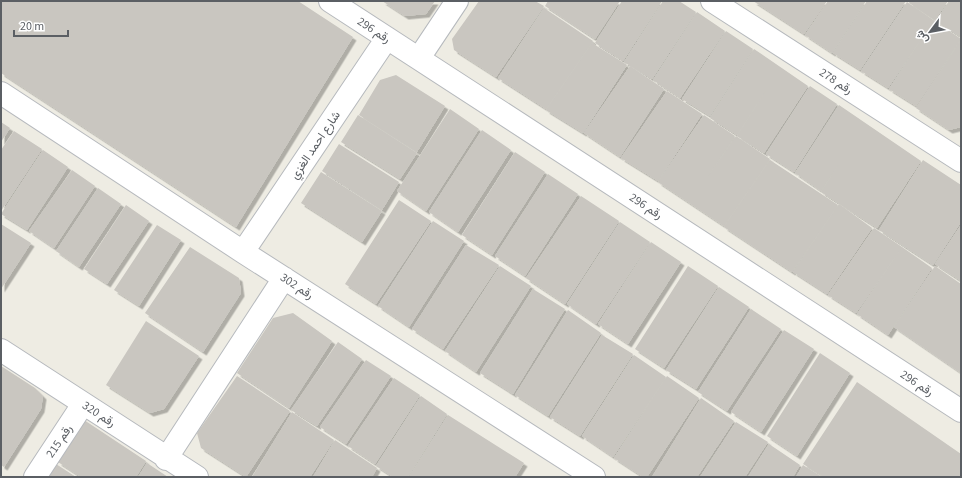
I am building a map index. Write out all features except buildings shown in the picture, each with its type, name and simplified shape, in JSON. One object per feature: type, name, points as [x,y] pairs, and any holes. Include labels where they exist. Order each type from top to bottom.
[{"type":"street","name":"رقم 296","points":[[330,1],[961,411]]},
{"type":"street","points":[[419,58],[457,1]]},
{"type":"street","name":"رقم 278","points":[[712,1],[961,161]]},
{"type":"street","name":"شارع احمد الغزي","points":[[243,252],[387,38]]},
{"type":"street","name":"رقم 302","points":[[1,93],[243,252],[594,477]]},
{"type":"street","points":[[166,459],[284,278]]},
{"type":"street","name":"رقم 320","points":[[1,350],[166,459],[197,477]]},
{"type":"street","name":"رقم 215","points":[[35,477],[84,404]]}]
